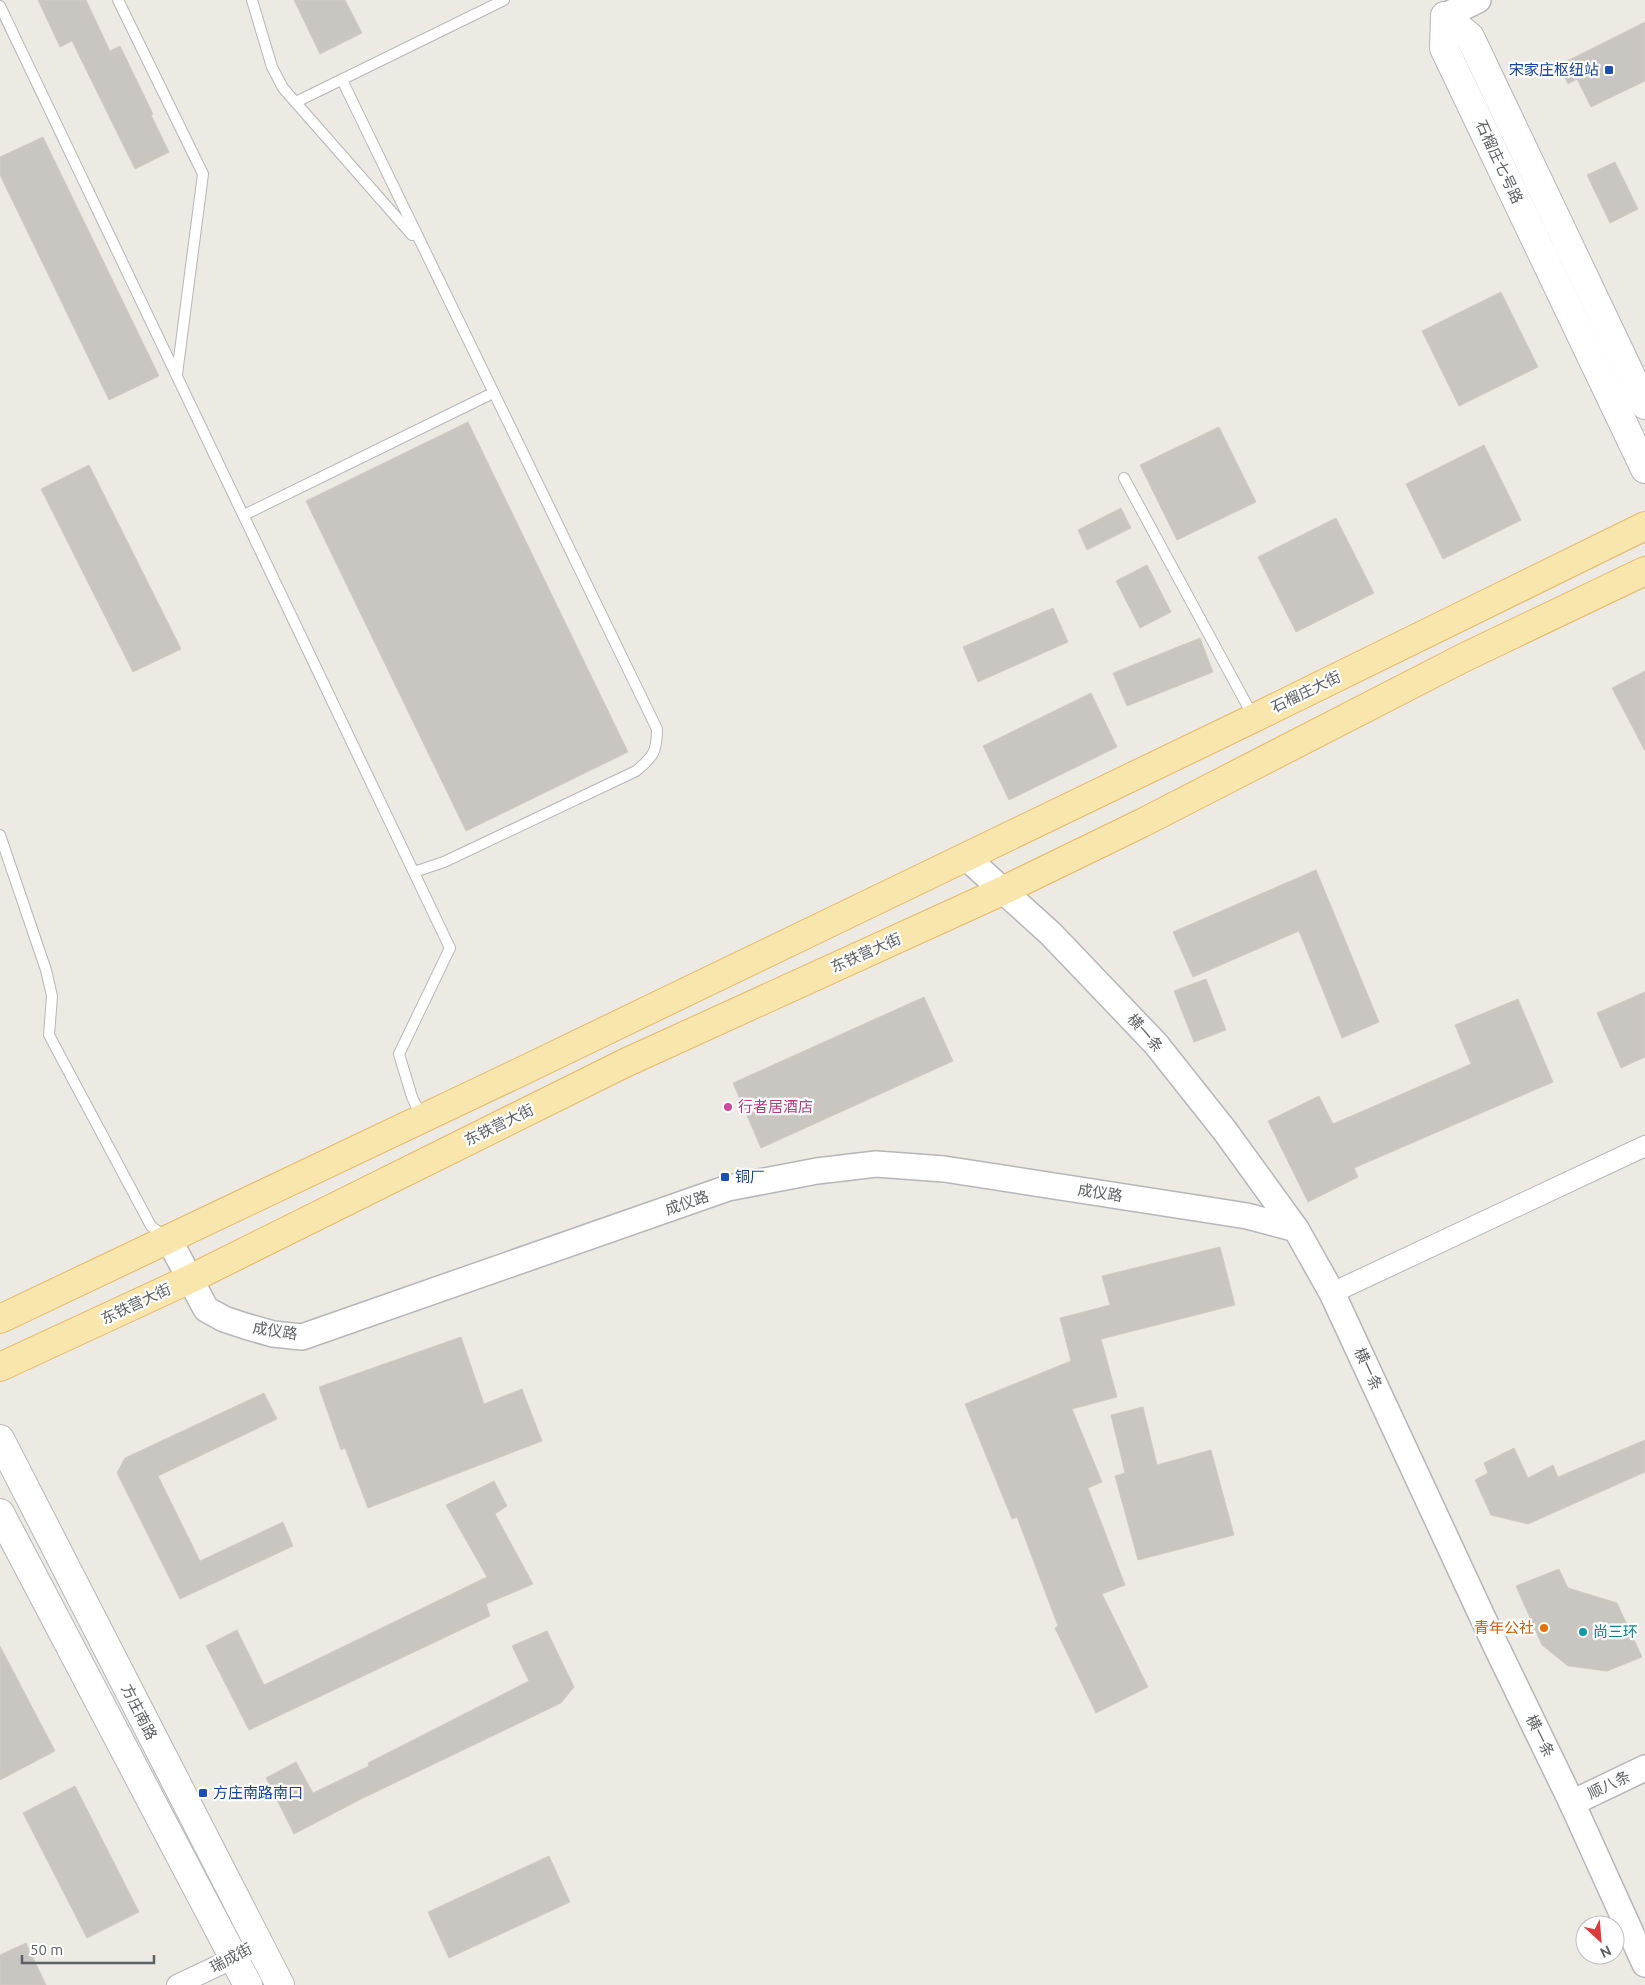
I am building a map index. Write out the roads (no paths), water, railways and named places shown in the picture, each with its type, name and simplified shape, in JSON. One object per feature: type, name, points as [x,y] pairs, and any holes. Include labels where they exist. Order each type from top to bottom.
[{"type":"main road","name":"石榴庄七号路","points":[[1445,16],[1470,37],[1645,405]]},
{"type":"main road","name":"石榴庄七号路","points":[[1445,16],[1444,48],[1645,469]]},
{"type":"main road","name":"石榴庄大街","points":[[966,857],[1645,526]]},
{"type":"main road","points":[[1002,891],[1142,823],[1463,658],[1645,571]]},
{"type":"main road","points":[[0,1319],[966,857]]},
{"type":"main road","name":"东铁营大街","points":[[0,1367],[190,1279],[625,1063],[1002,891]]},
{"type":"main road","name":"方庄南路","points":[[0,1439],[280,1985]]},
{"type":"main road","name":"方庄南路","points":[[0,1513],[248,1985]]},
{"type":"street","points":[[1445,16],[1478,0]]},
{"type":"street","name":"横一条","points":[[966,857],[1051,934],[1156,1044],[1235,1145],[1296,1229],[1332,1293],[1495,1644],[1572,1803],[1645,1964]]},
{"type":"street","points":[[1332,1293],[1645,1146]]},
{"type":"street","name":"成仪路","points":[[168,1238],[206,1309],[224,1319],[273,1334],[302,1337],[728,1188],[817,1172],[876,1164],[944,1169],[1247,1216],[1296,1229]]},
{"type":"street","name":"顺八条","points":[[1572,1803],[1645,1768]]},
{"type":"street","name":"瑞成街","points":[[177,1985],[234,1958],[258,1944]]},
{"type":"lane","points":[[118,0],[203,174],[177,375]]},
{"type":"lane","points":[[252,0],[272,67],[283,88],[421,245]]},
{"type":"lane","points":[[296,102],[504,0]]},
{"type":"lane","points":[[0,6],[450,948],[399,1054],[412,1097],[423,1118]]},
{"type":"lane","points":[[342,80],[657,729],[657,744],[651,759],[636,771],[444,862],[414,872]]},
{"type":"lane","points":[[244,514],[493,393]]},
{"type":"lane","points":[[1124,478],[1254,718]]},
{"type":"lane","points":[[0,835],[46,970],[52,996],[49,1035],[151,1226],[168,1238]]},
{"type":"place","name":"宋家庄枢纽站","points":[[1609,70]]},
{"type":"place","name":"行者居酒店","points":[[728,1107]]},
{"type":"place","name":"铜厂","points":[[725,1177]]},
{"type":"place","name":"青年公社","points":[[1544,1628]]},
{"type":"place","name":"尚三环","points":[[1583,1632]]},
{"type":"place","name":"方庄南路南口","points":[[203,1793]]}]
